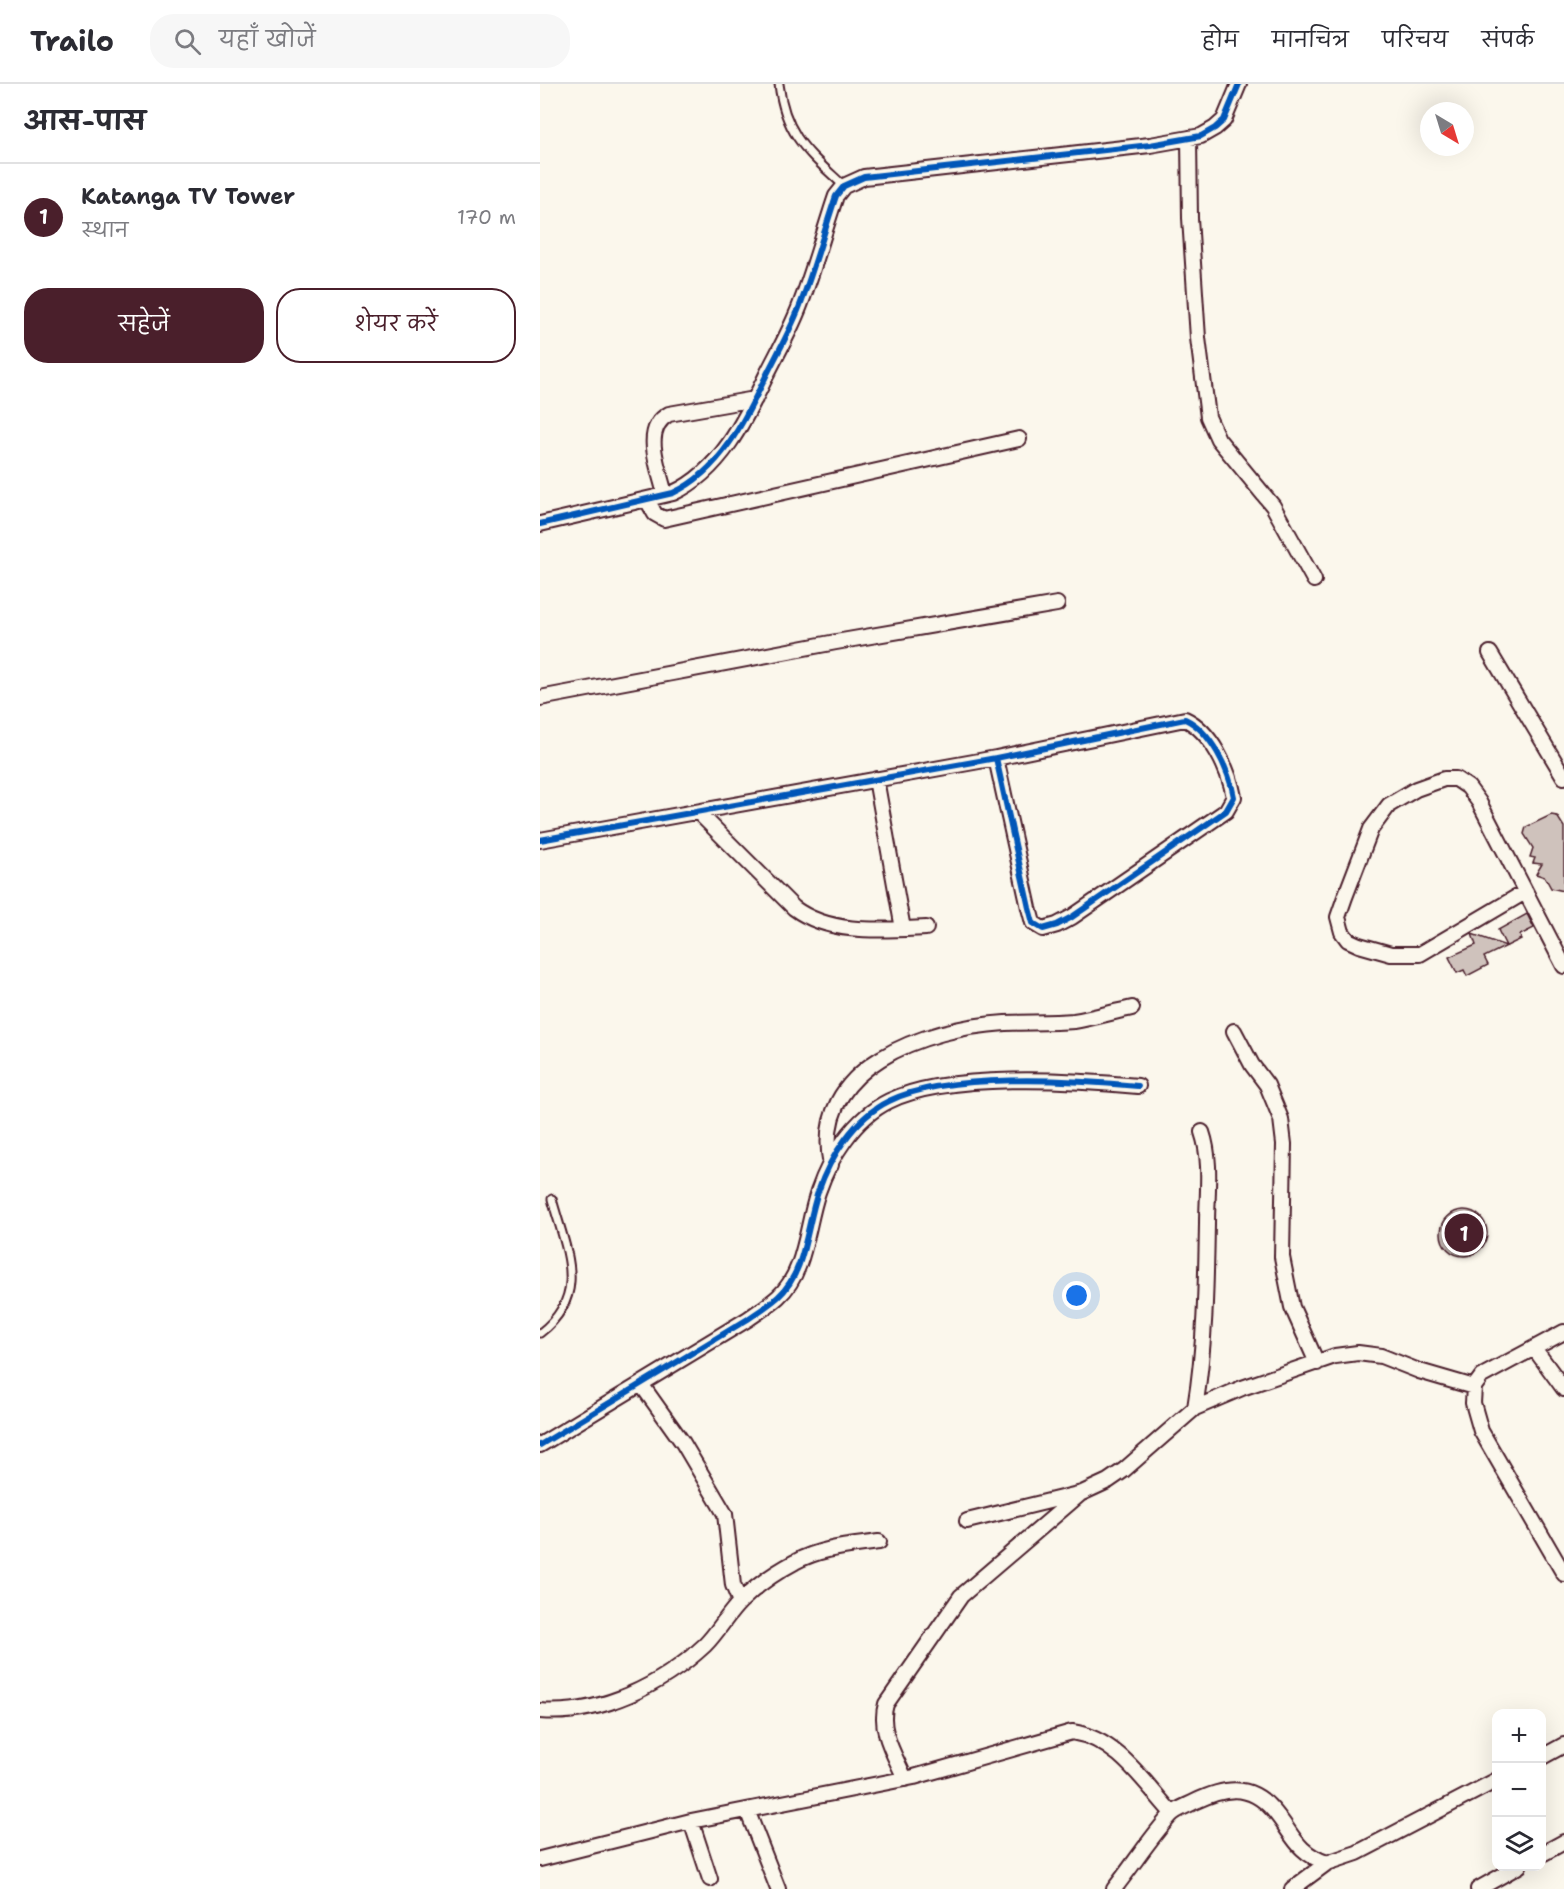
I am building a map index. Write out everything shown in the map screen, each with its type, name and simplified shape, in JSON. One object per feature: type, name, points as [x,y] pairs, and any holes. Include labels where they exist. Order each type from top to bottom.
[{"type":"street","points":[[540,524],[666,495],[690,485],[702,475],[737,432],[755,399],[802,303],[836,196],[844,186],[864,177],[1150,146],[1201,135],[1220,124],[1239,84]]},
{"type":"street","points":[[1189,138],[1190,218],[1197,326],[1208,417],[1218,439],[1278,514],[1314,580]]},
{"type":"street","points":[[666,495],[654,443],[653,430],[658,422],[669,414],[755,399]]},
{"type":"street","points":[[647,500],[655,514],[664,519],[1019,439]]},
{"type":"street","points":[[540,698],[836,642],[1057,604]]},
{"type":"street","points":[[1490,653],[1564,777]]},
{"type":"street","points":[[540,840],[996,758],[1185,719],[1202,730],[1214,748],[1234,797],[1226,812],[1072,917],[1057,926],[1042,929],[1033,923],[996,758]]},
{"type":"street","points":[[876,779],[903,929]]},
{"type":"street","points":[[1525,892],[1420,954],[1391,954],[1359,945],[1348,940],[1339,926],[1338,918],[1345,897],[1371,829],[1382,812],[1401,797],[1444,779],[1456,780],[1468,787],[1479,802],[1564,966]]},
{"type":"street","points":[[698,812],[794,908],[809,919],[829,925],[926,928]]},
{"type":"street","points":[[831,1166],[827,1132],[833,1111],[847,1086],[860,1071],[886,1055],[941,1034],[1003,1023],[1076,1020],[1132,1008]]},
{"type":"street","points":[[1234,1031],[1252,1065],[1267,1085],[1281,1119],[1284,1144],[1283,1267],[1292,1307],[1317,1363]]},
{"type":"street","points":[[540,1445],[748,1319],[778,1297],[792,1281],[800,1264],[810,1216],[821,1182],[850,1131],[867,1115],[888,1101],[907,1094],[964,1083],[1074,1080],[1138,1086]]},
{"type":"street","points":[[1195,1408],[1204,1353],[1208,1157],[1202,1132]]},
{"type":"street","points":[[1564,1332],[1482,1376],[1474,1387],[1474,1412],[1481,1431],[1564,1574]]},
{"type":"street","points":[[1534,1348],[1564,1389]]},
{"type":"street","points":[[968,1521],[1082,1493],[1108,1481],[1124,1470],[1195,1408],[1235,1390],[1335,1356],[1358,1353],[1381,1356],[1419,1371],[1474,1387]]},
{"type":"street","points":[[641,1384],[683,1443],[725,1514],[734,1585],[740,1602]]},
{"type":"street","points":[[905,1779],[885,1732],[883,1720],[886,1704],[961,1596],[1082,1493]]},
{"type":"street","points":[[540,1711],[572,1712],[605,1704],[658,1680],[706,1644],[740,1602],[761,1584],[796,1561],[827,1550],[879,1542]]},
{"type":"street","points":[[540,1859],[691,1821],[905,1779],[1072,1732],[1088,1734],[1108,1744],[1172,1814]]},
{"type":"street","points":[[1546,1755],[1564,1745]]},
{"type":"street","points":[[1292,1889],[1327,1863],[1357,1853],[1492,1783]]},
{"type":"street","points":[[1114,1889],[1172,1814],[1215,1792],[1229,1789],[1248,1791],[1261,1798],[1273,1810],[1300,1848],[1311,1857],[1327,1863]]},
{"type":"street","points":[[747,1810],[778,1889]]},
{"type":"street","points":[[691,1821],[707,1882]]},
{"type":"street","points":[[1546,1852],[1564,1842]]},
{"type":"street","points":[[1478,1889],[1510,1871]]},
{"type":"lane","points":[[779,84],[786,116],[805,152],[844,186]]},
{"type":"lane","points":[[540,1333],[560,1315],[568,1301],[572,1284],[570,1267],[552,1199]]},
{"type":"building","points":[[1551,815],[1557,816],[1564,827],[1564,891],[1551,888],[1545,877],[1536,874],[1542,864],[1533,863],[1535,858],[1530,857],[1533,848],[1524,834],[1526,827]]},
{"type":"building","points":[[1527,914],[1534,928],[1520,935],[1521,939],[1484,957],[1488,965],[1467,976],[1464,970],[1457,973],[1449,957],[1476,945],[1472,934],[1506,946],[1498,930]]},
{"type":"building","points":[[1464,1210],[1480,1217],[1487,1233],[1480,1249],[1464,1256],[1448,1249],[1441,1233],[1448,1217]]},
{"type":"cycle path","points":[[540,524],[673,493],[705,472],[718,458],[750,409],[790,329],[807,287],[836,196],[844,186],[864,177],[1150,145],[1201,136],[1224,120],[1239,84]]},
{"type":"cycle path","points":[[540,840],[996,758],[1185,719],[1203,732],[1211,742],[1228,775],[1234,797],[1226,811],[1072,917],[1043,929],[1033,923],[996,758]]},
{"type":"cycle path","points":[[540,1445],[748,1319],[778,1297],[787,1287],[800,1262],[818,1192],[829,1165],[854,1128],[876,1108],[914,1092],[976,1082],[1046,1080],[1138,1086]]},
{"type":"place","name":"Katanga TV Tower","points":[[1464,1233]]}]
